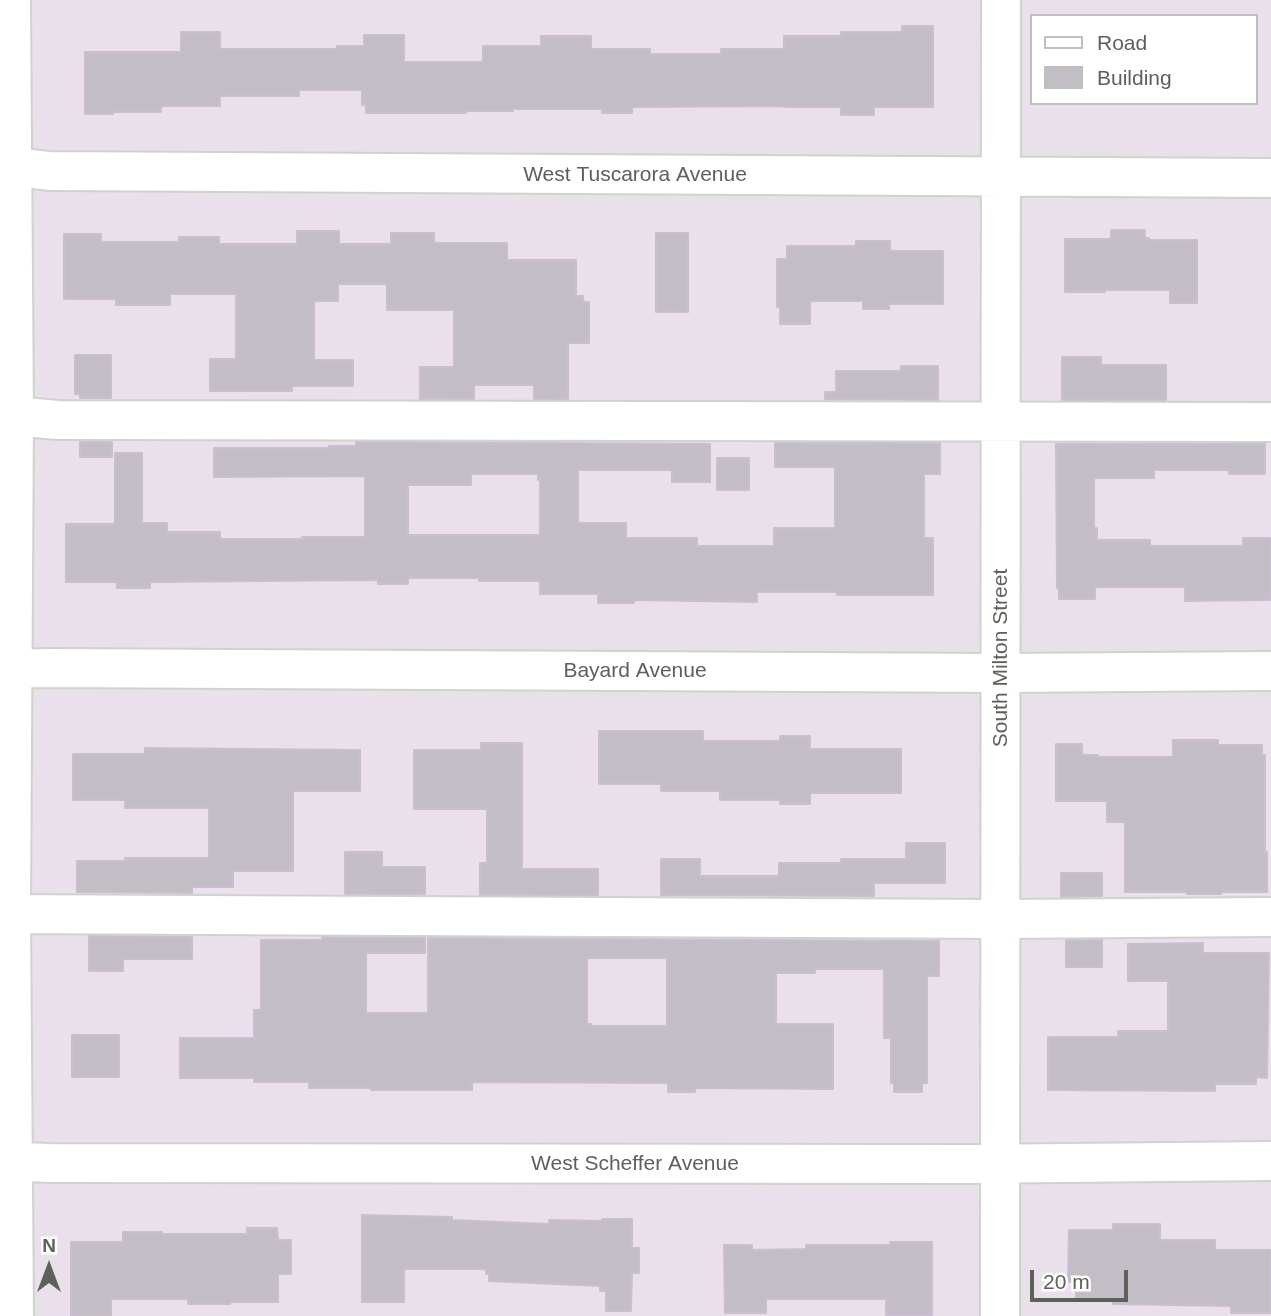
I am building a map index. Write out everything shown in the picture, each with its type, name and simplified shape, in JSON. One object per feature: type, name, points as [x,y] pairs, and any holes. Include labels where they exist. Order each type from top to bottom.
[{"type":"street","points":[[10,0],[6,166],[6,1162],[13,1316]]},
{"type":"street","name":"South Milton Street","points":[[1000,1316],[1001,0]]},
{"type":"street","name":"West Tuscarora Avenue","points":[[6,166],[49,171],[1271,178]]},
{"type":"street","points":[[7,416],[58,420],[1271,422]]},
{"type":"street","name":"Bayard Avenue","points":[[6,669],[1001,673],[1271,671]]},
{"type":"street","points":[[6,914],[1271,918]]},
{"type":"street","name":"West Scheffer Avenue","points":[[6,1162],[1271,1161]]},
{"type":"building","points":[[902,26],[933,26],[933,107],[874,107],[874,115],[841,115],[841,107],[784,106],[632,107],[632,113],[602,113],[602,109],[513,109],[466,113],[366,113],[366,105],[362,105],[362,90],[299,90],[299,96],[220,96],[220,106],[161,106],[161,112],[85,114],[85,52],[181,52],[181,32],[220,32],[220,49],[337,49],[337,46],[364,46],[364,35],[404,35],[404,62],[483,62],[483,46],[541,46],[541,36],[591,36],[591,49],[650,49],[650,54],[721,54],[721,49],[784,49],[784,36],[902,32]]},
{"type":"building","points":[[1111,230],[1145,230],[1145,238],[1149,240],[1197,240],[1197,303],[1170,303],[1170,290],[1065,292],[1065,239],[1109,239]]},
{"type":"building","points":[[297,231],[339,231],[339,244],[391,244],[391,233],[434,233],[434,243],[507,243],[507,260],[576,260],[576,296],[583,296],[583,302],[589,302],[589,343],[568,343],[568,399],[534,399],[534,385],[474,385],[474,399],[420,399],[420,367],[454,367],[454,310],[387,310],[387,284],[338,284],[338,301],[314,301],[314,360],[353,360],[353,386],[292,386],[292,391],[210,391],[210,359],[236,359],[236,294],[170,294],[170,305],[116,305],[116,299],[64,299],[64,234],[101,234],[101,242],[179,242],[179,237],[219,237],[219,244],[297,244]]},
{"type":"building","points":[[656,233],[688,233],[688,312],[656,312]]},
{"type":"building","points":[[856,241],[890,241],[890,251],[943,251],[943,304],[889,304],[889,309],[863,309],[863,301],[810,301],[810,324],[780,324],[780,307],[777,307],[777,259],[787,259],[787,246],[856,246]]},
{"type":"building","points":[[75,355],[111,355],[111,398],[80,398],[80,394],[75,394]]},
{"type":"building","points":[[1062,357],[1101,357],[1101,365],[1166,365],[1166,400],[1062,400]]},
{"type":"building","points":[[901,366],[938,366],[938,400],[825,399],[825,392],[836,392],[836,371],[901,371]]},
{"type":"building","points":[[80,442],[112,442],[112,457],[80,457]]},
{"type":"building","points":[[356,442],[710,444],[710,482],[672,482],[672,470],[578,470],[578,523],[626,523],[626,538],[697,538],[697,546],[774,546],[774,528],[835,528],[835,467],[775,467],[775,443],[940,443],[940,474],[924,474],[924,538],[933,538],[933,595],[757,592],[757,602],[634,600],[634,603],[598,603],[598,594],[540,594],[540,581],[479,581],[479,578],[408,578],[408,584],[378,584],[378,580],[150,582],[150,588],[117,588],[117,582],[66,582],[66,524],[115,524],[115,453],[142,453],[142,523],[167,523],[167,532],[220,532],[220,539],[365,537],[365,476],[214,477],[214,448],[356,446]],"holes":[[[471,474],[538,474],[540,535],[408,535],[408,485],[471,485]]]},
{"type":"building","points":[[1056,444],[1265,444],[1265,474],[1229,474],[1229,470],[1154,470],[1154,478],[1094,478],[1094,528],[1097,528],[1097,540],[1150,540],[1150,546],[1243,546],[1243,538],[1270,538],[1270,600],[1185,601],[1185,587],[1097,587],[1095,599],[1059,599]]},
{"type":"building","points":[[717,458],[749,458],[749,490],[717,490]]},
{"type":"building","points":[[599,731],[703,731],[703,741],[780,741],[780,736],[810,736],[810,749],[901,749],[901,793],[810,793],[810,804],[780,804],[780,800],[720,800],[720,791],[661,791],[661,784],[599,784]]},
{"type":"building","points":[[1173,740],[1218,740],[1218,745],[1262,745],[1262,755],[1265,755],[1267,892],[1125,892],[1125,822],[1107,822],[1107,801],[1056,801],[1056,744],[1082,744],[1082,755],[1098,757],[1173,757]]},
{"type":"building","points":[[481,743],[522,743],[522,869],[598,869],[598,895],[480,895],[480,863],[487,863],[487,809],[414,809],[414,750],[481,750]]},
{"type":"building","points":[[145,748],[360,750],[360,791],[293,791],[293,871],[233,871],[233,887],[192,887],[192,893],[77,892],[77,861],[209,858],[209,808],[125,808],[125,800],[73,800],[73,754],[145,754]]},
{"type":"building","points":[[906,843],[945,843],[945,883],[874,883],[874,896],[661,895],[661,859],[700,859],[700,876],[779,876],[779,863],[906,859]]},
{"type":"building","points":[[345,852],[382,852],[382,867],[425,867],[425,894],[345,894]]},
{"type":"building","points":[[1061,873],[1102,873],[1102,896],[1061,897]]},
{"type":"building","points":[[89,936],[192,937],[192,959],[123,959],[123,971],[89,971]]},
{"type":"building","points":[[322,937],[425,938],[425,953],[366,953],[366,1013],[428,1013],[428,938],[939,941],[939,976],[927,976],[927,1083],[922,1083],[922,1092],[894,1092],[894,1083],[891,1083],[891,1038],[884,1038],[884,969],[815,969],[815,973],[776,973],[776,1024],[833,1024],[833,1089],[695,1088],[695,1092],[668,1092],[668,1083],[472,1082],[472,1090],[371,1090],[309,1088],[309,1082],[254,1082],[254,1078],[180,1078],[180,1038],[254,1038],[254,1010],[261,1010],[261,940],[322,940]],"holes":[[[587,958],[667,958],[667,1026],[587,1024]]]},
{"type":"building","points":[[1066,940],[1102,940],[1102,967],[1066,967]]},
{"type":"building","points":[[1203,943],[1203,953],[1269,953],[1267,1078],[1256,1077],[1256,1084],[1215,1084],[1215,1091],[1048,1090],[1048,1037],[1118,1037],[1118,1031],[1168,1031],[1168,981],[1128,981],[1128,944]]},
{"type":"building","points":[[72,1035],[119,1035],[119,1077],[72,1077]]},
{"type":"building","points":[[362,1215],[452,1217],[452,1220],[549,1224],[549,1220],[632,1219],[632,1248],[639,1248],[639,1273],[632,1273],[631,1311],[606,1311],[606,1291],[600,1291],[600,1286],[489,1281],[486,1269],[404,1269],[404,1302],[362,1302]]},
{"type":"building","points":[[1113,1224],[1160,1224],[1160,1240],[1215,1240],[1215,1250],[1271,1250],[1271,1313],[1231,1313],[1231,1306],[1113,1304],[1113,1298],[1076,1298],[1076,1282],[1068,1282],[1069,1230],[1113,1230]]},
{"type":"building","points":[[247,1228],[277,1228],[278,1240],[291,1240],[291,1274],[278,1274],[278,1302],[188,1304],[188,1299],[111,1299],[111,1316],[71,1316],[71,1242],[123,1242],[123,1232],[247,1234]]},
{"type":"building","points":[[890,1242],[932,1242],[932,1315],[886,1315],[886,1299],[766,1299],[766,1313],[725,1313],[724,1245],[752,1245],[752,1250],[806,1249],[806,1245],[890,1245]]}]
